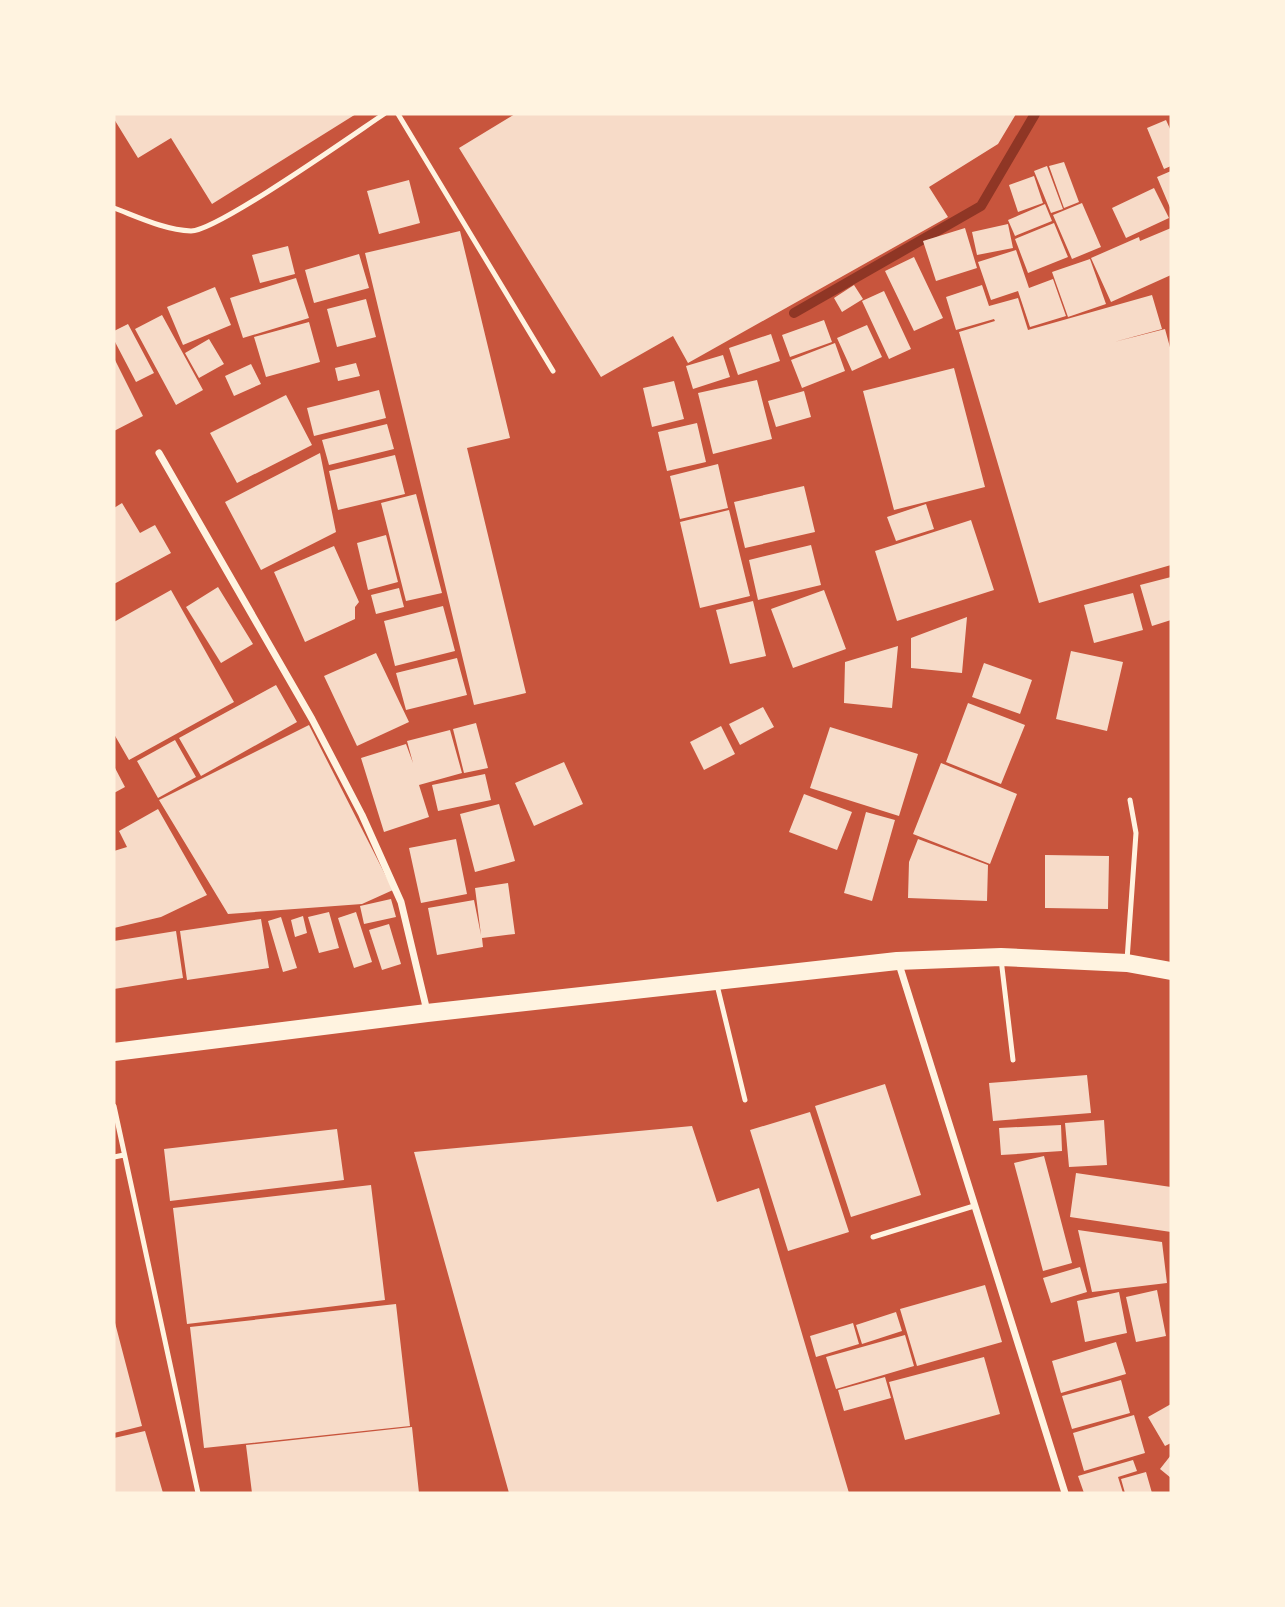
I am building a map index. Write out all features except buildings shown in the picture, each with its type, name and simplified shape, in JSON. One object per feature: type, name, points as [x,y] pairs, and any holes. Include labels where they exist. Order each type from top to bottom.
[{"type":"main road","points":[[114,1052],[427,1013],[897,961],[1001,957],[1127,963],[1171,971]]},
{"type":"street","points":[[159,453],[312,719],[362,815],[401,902],[427,1013]]},
{"type":"street","points":[[897,961],[1065,1493]]},
{"type":"lane","points":[[114,208],[158,224],[193,231],[229,216],[384,114]]},
{"type":"lane","points":[[398,114],[553,371]]},
{"type":"lane","points":[[1127,963],[1136,833],[1130,800]]},
{"type":"lane","points":[[1001,957],[1013,1060]]},
{"type":"lane","points":[[716,982],[745,1100]]},
{"type":"lane","points":[[114,1106],[198,1493]]},
{"type":"lane","points":[[114,1157],[124,1155]]},
{"type":"lane","points":[[873,1237],[974,1206]]},
{"type":"waterway","points":[[794,313],[981,206],[1035,114]]}]
